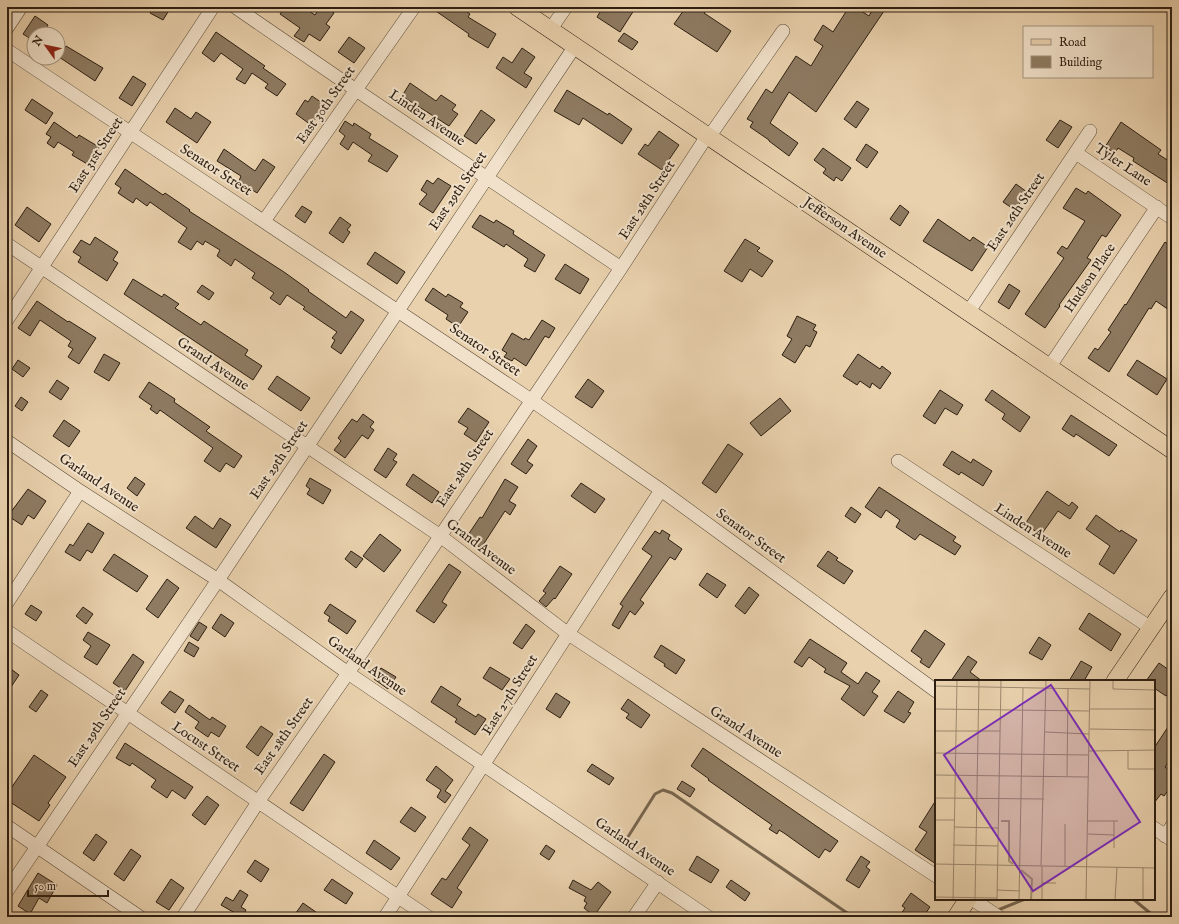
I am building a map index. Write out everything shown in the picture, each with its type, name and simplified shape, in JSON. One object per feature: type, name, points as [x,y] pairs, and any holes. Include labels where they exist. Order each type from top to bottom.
[{"type":"main road","name":"Jefferson Avenue","points":[[517,7],[708,137],[969,311],[1172,450]]},
{"type":"main road","points":[[1116,680],[1172,597]]},
{"type":"main road","points":[[956,917],[967,900]]},
{"type":"street","points":[[7,28],[21,7]]},
{"type":"street","name":"East 31st Street","points":[[7,320],[213,7]]},
{"type":"street","name":"Linden Avenue","points":[[235,7],[621,268]]},
{"type":"street","name":"East 30th Street","points":[[264,221],[414,7]]},
{"type":"street","points":[[550,30],[566,7]]},
{"type":"street","name":"East 28th Street","points":[[183,917],[258,802],[348,673],[439,535],[621,268],[708,137],[783,31]]},
{"type":"street","name":"East 29th Street","points":[[7,891],[218,580],[575,46]]},
{"type":"street","name":"Senator Street","points":[[7,50],[129,133],[264,221],[531,400],[661,490],[935,690]]},
{"type":"street","name":"East 26th Street","points":[[969,311],[1090,132]]},
{"type":"street","name":"Tyler Lane","points":[[1076,152],[1172,218]]},
{"type":"street","name":"Hudson Place","points":[[1050,366],[1157,207]]},
{"type":"street","name":"Grand Avenue","points":[[7,244],[439,535],[567,633],[935,875]]},
{"type":"street","name":"Garland Avenue","points":[[7,440],[80,491],[218,580],[348,673],[708,917]]},
{"type":"street","name":"Linden Avenue","points":[[898,461],[1151,628]]},
{"type":"street","name":"East 27th Street","points":[[385,917],[399,898],[567,633],[661,490]]},
{"type":"street","points":[[7,604],[80,491]]},
{"type":"street","name":"Locust Street","points":[[7,631],[428,917]]},
{"type":"street","points":[[7,826],[140,917]]},
{"type":"street","points":[[1155,828],[1170,834]]},
{"type":"street","points":[[634,917],[658,882]]},
{"type":"street","points":[[974,900],[999,917]]},
{"type":"building","points":[[154,7],[171,7],[163,20],[150,13]]},
{"type":"building","points":[[285,7],[303,7],[315,15],[320,7],[326,7],[334,13],[326,24],[330,27],[320,41],[309,34],[304,42],[294,36],[300,28],[280,14]]},
{"type":"building","points":[[430,7],[460,7],[470,14],[468,17],[496,34],[488,48],[468,36],[469,34]]},
{"type":"building","points":[[603,7],[636,7],[620,32],[597,17]]},
{"type":"building","points":[[686,7],[708,7],[704,13],[731,31],[717,52],[674,24]]},
{"type":"building","points":[[849,7],[855,7],[869,16],[874,7],[878,7],[884,11],[816,112],[789,92],[770,123],[798,143],[789,156],[750,127],[753,122],[747,119],[766,89],[772,93],[796,56],[811,66],[823,46],[814,40],[823,25],[833,32]]},
{"type":"building","points":[[35,16],[48,25],[47,26],[28,26]]},
{"type":"building","points":[[216,32],[265,66],[263,68],[286,84],[277,96],[265,88],[268,84],[252,73],[245,84],[236,79],[243,69],[221,53],[214,62],[202,53]]},
{"type":"building","points":[[624,33],[638,42],[632,50],[618,41]]},
{"type":"building","points":[[349,37],[365,48],[354,63],[338,52]]},
{"type":"building","points":[[66,46],[103,68],[95,81],[66,62]]},
{"type":"building","points":[[522,48],[535,57],[524,73],[532,78],[526,88],[496,68],[503,57],[512,63]]},
{"type":"building","points":[[133,76],[146,84],[132,106],[119,98]]},
{"type":"building","points":[[410,83],[436,101],[441,95],[456,105],[452,110],[458,114],[449,126],[402,96]]},
{"type":"building","points":[[567,90],[608,115],[609,113],[632,129],[622,144],[583,118],[579,125],[554,111]]},
{"type":"building","points":[[312,96],[325,105],[311,125],[296,114],[305,100],[308,102]]},
{"type":"building","points":[[32,99],[53,113],[46,124],[25,110]]},
{"type":"building","points":[[857,101],[869,109],[856,128],[844,119]]},
{"type":"building","points":[[175,108],[191,119],[196,112],[211,122],[197,143],[166,122]]},
{"type":"building","points":[[481,110],[495,120],[476,144],[464,136]]},
{"type":"building","points":[[1060,120],[1072,127],[1058,148],[1046,140]]},
{"type":"building","points":[[345,121],[353,126],[354,123],[371,134],[369,138],[398,156],[387,172],[368,161],[372,155],[353,142],[348,150],[340,144],[345,136],[339,131]]},
{"type":"building","points":[[54,122],[77,138],[79,135],[99,147],[89,165],[72,155],[74,152],[58,142],[54,148],[47,143],[51,137],[46,134]]},
{"type":"building","points":[[1121,122],[1161,150],[1158,154],[1172,163],[1172,186],[1133,161],[1134,158],[1118,148],[1115,153],[1105,147]]},
{"type":"building","points":[[659,131],[679,145],[662,170],[638,154],[645,144],[648,146]]},
{"type":"building","points":[[866,144],[878,152],[867,168],[856,160]]},
{"type":"building","points":[[823,148],[851,168],[842,181],[836,177],[834,181],[823,173],[826,169],[814,160]]},
{"type":"building","points":[[224,149],[255,171],[263,159],[275,167],[257,193],[239,181],[241,176],[217,161]]},
{"type":"building","points":[[125,169],[163,195],[165,193],[190,210],[189,211],[284,272],[346,318],[351,311],[364,320],[341,354],[331,347],[335,340],[332,338],[337,332],[303,309],[305,307],[287,295],[280,305],[270,298],[274,293],[252,278],[255,273],[235,259],[231,266],[217,256],[220,250],[205,241],[203,245],[197,241],[191,250],[178,242],[187,228],[150,202],[147,206],[136,198],[133,203],[118,193],[121,188],[115,184]]},
{"type":"building","points":[[438,178],[451,186],[433,213],[419,204],[427,194],[421,190],[427,180],[433,184]]},
{"type":"building","points":[[1016,184],[1027,192],[1015,210],[1003,202]]},
{"type":"building","points":[[1076,188],[1086,194],[1088,191],[1121,215],[1106,237],[1102,235],[1087,258],[1091,260],[1059,305],[1060,306],[1045,328],[1025,314],[1064,258],[1057,253],[1062,246],[1067,249],[1085,221],[1063,208]]},
{"type":"building","points":[[900,205],[909,212],[900,226],[890,219]]},
{"type":"building","points":[[302,206],[312,212],[305,223],[295,216]]},
{"type":"building","points":[[27,207],[51,224],[39,242],[15,225]]},
{"type":"building","points":[[480,215],[494,223],[496,220],[514,231],[513,234],[545,255],[535,272],[524,266],[528,259],[506,244],[504,247],[472,227]]},
{"type":"building","points":[[340,217],[351,225],[347,230],[350,232],[343,243],[329,233]]},
{"type":"building","points":[[938,219],[970,241],[973,237],[988,247],[972,271],[923,241]]},
{"type":"building","points":[[95,237],[118,252],[113,260],[118,263],[107,281],[78,262],[81,257],[73,252],[81,240],[90,245]]},
{"type":"building","points":[[745,239],[760,248],[757,251],[773,261],[762,277],[750,269],[742,282],[724,271]]},
{"type":"building","points":[[1165,242],[1172,247],[1172,312],[1156,301],[1151,309],[1149,308],[1109,372],[1088,358],[1095,348],[1098,350],[1111,332],[1108,330],[1125,304],[1126,305]]},
{"type":"building","points":[[375,252],[405,272],[397,284],[367,264]]},
{"type":"building","points":[[565,264],[589,279],[580,294],[555,279]]},
{"type":"building","points":[[133,279],[162,297],[164,294],[179,304],[175,308],[201,325],[204,321],[248,350],[245,355],[262,366],[253,380],[124,294]]},
{"type":"building","points":[[1009,284],[1020,291],[1009,309],[998,302]]},
{"type":"building","points":[[202,285],[214,293],[209,300],[197,292]]},
{"type":"building","points":[[433,288],[446,297],[448,294],[463,303],[460,307],[468,312],[458,327],[446,319],[448,315],[425,300]]},
{"type":"building","points":[[37,301],[68,322],[69,321],[96,338],[79,364],[68,357],[73,349],[68,346],[71,341],[40,320],[30,336],[18,328]]},
{"type":"building","points":[[797,316],[816,325],[813,330],[817,332],[810,347],[806,345],[795,363],[782,355],[792,339],[787,336]]},
{"type":"building","points":[[542,320],[555,328],[549,338],[545,336],[526,366],[514,358],[512,361],[504,357],[507,353],[502,350],[512,333],[524,340],[525,338],[529,340]]},
{"type":"building","points":[[104,354],[120,363],[109,381],[94,372]]},
{"type":"building","points":[[858,354],[880,369],[882,366],[891,373],[880,389],[872,383],[870,388],[860,381],[857,385],[843,376]]},
{"type":"building","points":[[18,360],[30,368],[23,377],[12,369]]},
{"type":"building","points":[[1137,360],[1167,379],[1157,395],[1127,375]]},
{"type":"building","points":[[277,376],[310,398],[301,411],[268,389]]},
{"type":"building","points":[[588,379],[604,391],[592,408],[575,397]]},
{"type":"building","points":[[57,380],[69,388],[61,400],[49,392]]},
{"type":"building","points":[[149,382],[175,399],[174,402],[210,427],[206,431],[242,456],[234,468],[226,463],[220,472],[204,461],[213,448],[160,410],[157,414],[150,409],[152,406],[139,397]]},
{"type":"building","points":[[940,390],[963,405],[957,415],[945,408],[935,424],[923,416]]},
{"type":"building","points":[[992,390],[1030,417],[1020,432],[1002,419],[1005,414],[985,400]]},
{"type":"building","points":[[21,397],[28,402],[22,411],[15,406]]},
{"type":"building","points":[[780,398],[791,411],[761,436],[750,423]]},
{"type":"building","points":[[468,408],[489,422],[476,442],[464,434],[468,428],[458,422]]},
{"type":"building","points":[[363,414],[374,422],[370,427],[374,430],[368,439],[362,435],[345,458],[334,450],[341,441],[338,438],[352,419],[357,422]]},
{"type":"building","points":[[1071,415],[1117,445],[1109,456],[1076,434],[1074,437],[1062,429]]},
{"type":"building","points":[[64,420],[80,431],[69,447],[53,436]]},
{"type":"building","points":[[528,439],[537,446],[527,461],[533,465],[526,474],[511,464]]},
{"type":"building","points":[[728,444],[743,454],[716,493],[702,483]]},
{"type":"building","points":[[388,448],[397,454],[393,460],[397,462],[386,478],[374,470]]},
{"type":"building","points":[[952,451],[971,463],[973,459],[992,471],[983,486],[961,472],[959,475],[943,465]]},
{"type":"building","points":[[413,474],[439,492],[432,503],[406,485]]},
{"type":"building","points":[[135,477],[145,484],[137,496],[127,488]]},
{"type":"building","points":[[310,478],[331,490],[323,504],[307,494],[310,489],[306,486]]},
{"type":"building","points":[[505,479],[518,487],[509,501],[516,505],[510,515],[505,511],[481,548],[466,538],[480,517],[482,518]]},
{"type":"building","points":[[581,483],[605,499],[595,513],[571,496]]},
{"type":"building","points":[[879,487],[956,537],[953,541],[961,546],[955,555],[920,534],[915,540],[896,527],[900,520],[886,510],[881,518],[865,507]]},
{"type":"building","points":[[28,489],[46,501],[34,519],[28,515],[22,525],[8,516]]},
{"type":"building","points":[[1047,491],[1069,506],[1072,502],[1078,507],[1070,519],[1058,511],[1041,535],[1025,524]]},
{"type":"building","points":[[851,507],[861,514],[855,523],[845,516]]},
{"type":"building","points":[[1096,515],[1120,532],[1121,530],[1137,540],[1114,574],[1099,564],[1110,546],[1086,529]]},
{"type":"building","points":[[195,516],[213,529],[220,518],[231,525],[216,548],[186,528]]},
{"type":"building","points":[[88,523],[104,533],[92,553],[87,550],[80,561],[65,552],[70,544],[73,546]]},
{"type":"building","points":[[662,530],[670,535],[668,539],[682,549],[675,560],[670,557],[640,600],[644,603],[635,615],[630,611],[619,629],[612,625],[623,606],[620,604],[652,556],[642,549],[655,531],[660,534]]},
{"type":"building","points":[[380,534],[401,550],[384,572],[363,556]]},
{"type":"building","points":[[351,551],[363,559],[356,568],[345,559]]},
{"type":"building","points":[[828,551],[838,558],[836,560],[853,571],[844,584],[817,566]]},
{"type":"building","points":[[114,554],[148,576],[137,592],[103,570]]},
{"type":"building","points":[[449,564],[461,572],[442,602],[447,605],[434,623],[416,611]]},
{"type":"building","points":[[560,566],[572,574],[555,599],[554,598],[546,607],[539,601],[546,593],[543,591]]},
{"type":"building","points":[[707,573],[726,585],[717,598],[699,585]]},
{"type":"building","points":[[167,579],[179,588],[158,618],[146,609]]},
{"type":"building","points":[[749,587],[759,595],[745,614],[735,606]]},
{"type":"building","points":[[330,604],[356,621],[347,634],[328,621],[330,617],[324,613]]},
{"type":"building","points":[[31,605],[42,612],[36,621],[25,614]]},
{"type":"building","points":[[83,607],[93,614],[86,624],[76,616]]},
{"type":"building","points":[[1089,613],[1121,634],[1111,651],[1079,629]]},
{"type":"building","points":[[221,614],[234,623],[225,637],[212,628]]},
{"type":"building","points":[[199,622],[207,627],[198,641],[190,636]]},
{"type":"building","points":[[526,624],[535,631],[522,649],[513,643]]},
{"type":"building","points":[[925,630],[945,644],[929,668],[920,662],[922,659],[911,651]]},
{"type":"building","points":[[88,632],[110,645],[97,665],[84,657],[91,646],[83,640]]},
{"type":"building","points":[[1039,637],[1051,645],[1042,660],[1029,653]]},
{"type":"building","points":[[810,639],[847,663],[841,672],[858,684],[866,672],[880,681],[872,692],[878,696],[864,716],[841,699],[850,686],[824,672],[826,669],[809,657],[802,667],[794,662]]},
{"type":"building","points":[[189,642],[199,648],[194,657],[184,651]]},
{"type":"building","points":[[661,645],[685,660],[676,674],[654,657]]},
{"type":"building","points":[[133,654],[144,662],[125,691],[113,683]]},
{"type":"building","points":[[968,656],[977,662],[970,672],[981,680],[952,680]]},
{"type":"building","points":[[1081,661],[1092,667],[1085,680],[1070,680]]},
{"type":"building","points":[[1159,663],[1172,672],[1172,687],[1166,696],[1155,689],[1155,680],[1147,680]]},
{"type":"building","points":[[7,666],[19,675],[7,693]]},
{"type":"building","points":[[490,667],[510,679],[502,690],[483,678]]},
{"type":"building","points":[[381,668],[396,677],[388,689],[374,679]]},
{"type":"building","points":[[441,686],[461,699],[457,705],[476,717],[478,714],[486,719],[475,735],[455,722],[457,719],[431,702]]},
{"type":"building","points":[[41,690],[48,695],[36,712],[29,707]]},
{"type":"building","points":[[170,691],[184,700],[175,713],[161,703]]},
{"type":"building","points":[[898,691],[914,702],[908,712],[911,713],[904,723],[884,711]]},
{"type":"building","points":[[556,693],[570,702],[560,718],[546,709]]},
{"type":"building","points":[[628,699],[650,715],[641,728],[626,718],[629,714],[621,709]]},
{"type":"building","points":[[189,705],[210,720],[212,717],[226,726],[219,737],[211,732],[208,737],[195,728],[199,722],[185,712]]},
{"type":"building","points":[[1172,721],[1172,757],[1165,767],[1172,772],[1172,785],[1164,796],[1161,794],[1155,802],[1155,746]]},
{"type":"building","points":[[261,726],[273,734],[258,756],[246,747]]},
{"type":"building","points":[[125,743],[193,787],[185,799],[172,790],[167,798],[151,787],[156,780],[132,763],[130,766],[116,758]]},
{"type":"building","points":[[703,748],[838,841],[830,852],[825,849],[819,858],[779,830],[777,834],[769,829],[772,825],[708,780],[709,779],[691,766]]},
{"type":"building","points":[[324,754],[335,762],[303,811],[290,803]]},
{"type":"building","points":[[34,755],[66,777],[48,803],[50,805],[39,821],[7,800],[7,794]]},
{"type":"building","points":[[592,764],[614,778],[609,785],[587,771]]},
{"type":"building","points":[[436,766],[453,780],[445,791],[451,795],[445,803],[437,797],[441,790],[426,780]]},
{"type":"building","points":[[682,781],[695,789],[690,797],[677,789]]},
{"type":"building","points":[[207,796],[219,805],[205,825],[192,815]]},
{"type":"building","points":[[935,802],[935,863],[915,850],[927,832],[919,827]]},
{"type":"building","points":[[411,807],[426,817],[415,832],[400,822]]},
{"type":"building","points":[[470,827],[488,840],[457,888],[462,892],[452,908],[431,894],[442,878],[446,880],[470,845],[462,839]]},
{"type":"building","points":[[96,834],[107,842],[94,861],[83,853]]},
{"type":"building","points":[[374,840],[400,858],[391,870],[366,853]]},
{"type":"building","points":[[546,845],[555,851],[549,860],[540,854]]},
{"type":"building","points":[[131,849],[141,856],[124,881],[114,874]]},
{"type":"building","points":[[697,856],[719,870],[711,883],[689,870]]},
{"type":"building","points":[[861,856],[870,862],[866,867],[870,870],[859,888],[846,880]]},
{"type":"building","points":[[255,860],[269,869],[261,882],[247,872]]},
{"type":"building","points":[[38,873],[57,885],[47,903],[39,898],[30,914],[18,906]]},
{"type":"building","points":[[171,879],[184,888],[169,910],[156,902]]},
{"type":"building","points":[[332,879],[353,893],[346,904],[324,890]]},
{"type":"building","points":[[573,880],[591,890],[598,882],[611,892],[594,916],[584,908],[587,903],[584,901],[586,897],[569,888]]},
{"type":"building","points":[[731,880],[750,893],[745,901],[726,887]]},
{"type":"building","points":[[240,890],[248,895],[241,907],[246,910],[242,917],[221,905],[226,897],[233,901]]},
{"type":"building","points":[[911,893],[930,907],[923,917],[899,917],[905,908],[902,906]]},
{"type":"building","points":[[303,903],[323,917],[293,917]]},
{"type":"waterway","points":[[626,840],[655,794],[663,790],[672,793],[853,917]]},
{"type":"waterway","points":[[998,910],[1023,900]]},
{"type":"waterway","points":[[1134,900],[1155,917]]}]
